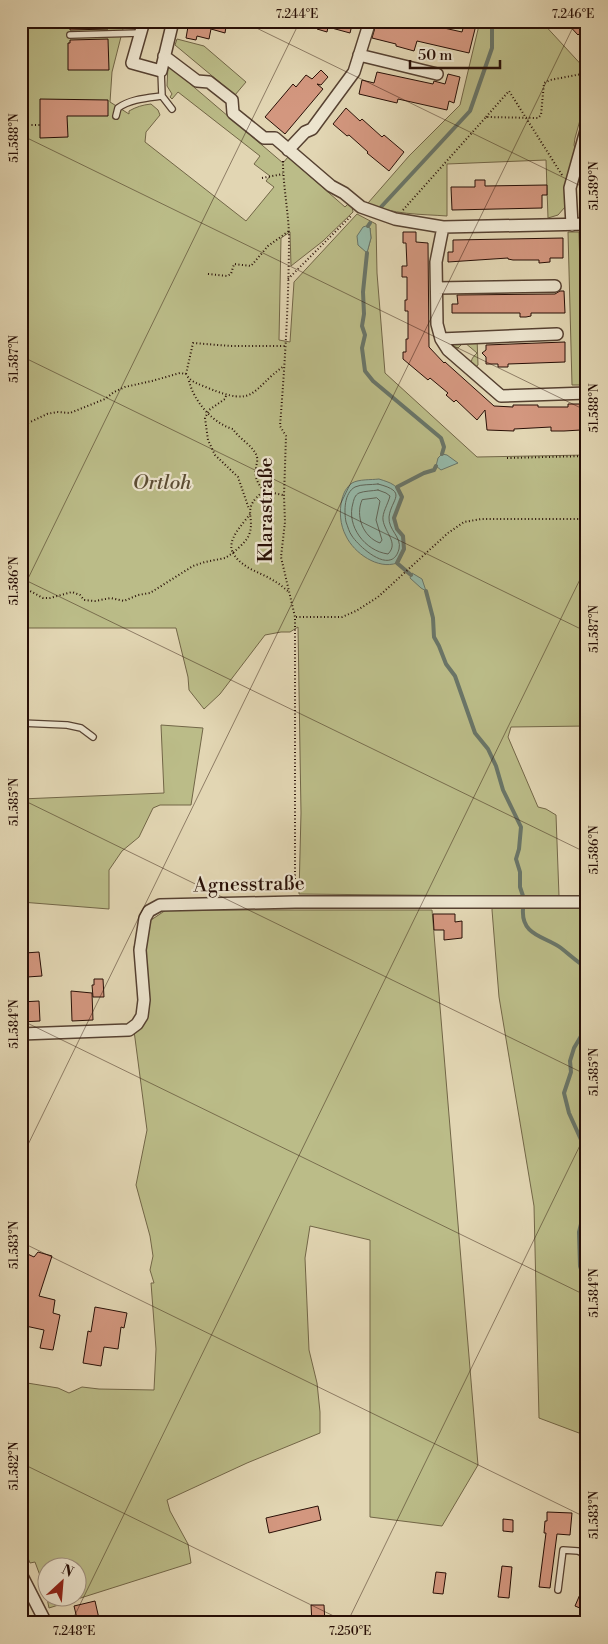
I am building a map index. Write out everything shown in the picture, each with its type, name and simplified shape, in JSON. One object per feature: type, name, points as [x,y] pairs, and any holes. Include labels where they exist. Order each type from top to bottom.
[{"type":"street","points":[[144,21],[132,63],[161,71],[173,21]]},
{"type":"street","points":[[288,150],[304,132],[312,130],[354,72],[370,21]]},
{"type":"street","points":[[359,55],[437,74]]},
{"type":"street","points":[[164,56],[197,81],[209,82],[232,100],[233,113],[264,138],[275,138],[331,186],[344,193],[361,207],[395,219],[443,228],[580,225],[570,188],[584,149],[587,127]]},
{"type":"street","points":[[443,228],[436,262],[437,324],[441,339],[448,350],[501,396],[586,393]]},
{"type":"street","points":[[436,288],[555,286]]},
{"type":"street","points":[[441,339],[557,334]]},
{"type":"street","name":"Agnesstraße","points":[[21,1034],[129,1030],[137,1024],[142,1016],[144,1000],[140,950],[144,918],[149,911],[160,905],[295,902],[587,902]]},
{"type":"street","points":[[21,1574],[46,1623]]},
{"type":"lane","points":[[70,35],[98,31],[140,33]]},
{"type":"lane","points":[[161,71],[162,96],[172,109]]},
{"type":"lane","points":[[116,116],[118,108],[124,104],[144,98],[162,96]]},
{"type":"lane","points":[[21,723],[67,724],[80,728],[94,737]]},
{"type":"lane","points":[[558,1590],[562,1550],[578,1551],[587,1555]]},
{"type":"path","points":[[486,117],[538,118],[541,115],[544,83],[587,72]]},
{"type":"path","points":[[395,219],[508,91],[570,188]]},
{"type":"path","points":[[21,126],[41,126]]},
{"type":"path","name":"Klarastraße","points":[[288,150],[284,158],[283,174],[289,231],[280,426],[286,436],[285,522],[281,557],[295,617],[295,902]]},
{"type":"path","points":[[262,178],[283,174]]},
{"type":"path","points":[[288,279],[361,207]]},
{"type":"path","points":[[580,225],[586,393]]},
{"type":"path","points":[[208,274],[227,276],[230,274],[234,264],[252,266],[268,246],[289,231]]},
{"type":"path","points":[[284,496],[264,491],[259,485],[255,474],[258,459],[254,452],[233,429],[227,427],[208,412],[195,399],[186,374],[193,343],[231,346],[285,346]]},
{"type":"path","points":[[189,380],[226,396],[241,397],[254,394],[274,373],[284,366]]},
{"type":"path","points":[[21,424],[28,423],[47,414],[57,412],[70,414],[105,399],[125,387],[180,373],[186,374]]},
{"type":"path","points":[[21,586],[43,598],[72,592],[80,595],[84,600],[94,602],[112,598],[124,601],[150,592],[192,566],[226,558],[233,553],[249,535],[249,509],[238,477],[215,455],[208,440],[205,418],[208,412],[225,399],[226,396]]},
{"type":"path","points":[[507,458],[587,456]]},
{"type":"path","points":[[249,509],[264,491]]},
{"type":"path","points":[[250,514],[231,543],[233,553],[237,560],[277,582],[290,593]]},
{"type":"path","points":[[295,617],[342,617],[367,605],[448,533],[464,522],[481,519],[587,519]]},
{"type":"green space","name":"Ortloh","points":[[21,21],[125,21],[112,72],[110,102],[129,114],[129,111],[148,104],[151,104],[158,110],[160,115],[146,132],[145,142],[246,221],[274,187],[266,181],[270,176],[254,164],[260,156],[178,92],[172,99],[170,97],[172,94],[167,86],[168,65],[283,163],[288,157],[345,207],[351,201],[353,212],[323,241],[291,266],[290,232],[281,238],[279,340],[290,342],[294,282],[357,214],[376,224],[377,273],[385,373],[477,457],[587,455],[587,726],[511,727],[508,737],[538,807],[556,815],[559,896],[587,896],[587,1436],[539,1418],[534,1206],[499,997],[492,910],[493,896],[299,894],[301,813],[298,627],[290,632],[265,635],[220,694],[204,709],[189,690],[188,677],[176,628],[21,628]],"holes":[[[370,228],[371,238],[367,252],[358,245]]]},
{"type":"green space","points":[[480,21],[541,21],[587,71],[587,95],[575,138],[575,148],[566,187],[565,207],[558,215],[548,218],[546,160],[447,164],[447,216],[397,212],[368,203],[409,156],[460,105]]},
{"type":"green space","points":[[177,39],[204,46],[246,82],[235,95],[175,45]]},
{"type":"green space","points":[[568,232],[579,232],[583,385],[572,385]]},
{"type":"green space","points":[[584,232],[587,232],[587,385],[586,385]]},
{"type":"green space","points":[[477,338],[478,365],[474,368],[472,360],[477,353],[464,342],[458,348],[453,348],[450,341]]},
{"type":"green space","points":[[161,725],[203,728],[191,805],[160,805],[153,808],[139,837],[122,851],[109,870],[109,909],[21,902],[21,799],[164,793]]},
{"type":"green space","points":[[166,910],[432,910],[478,1465],[442,1526],[370,1517],[370,1240],[310,1226],[305,1258],[309,1350],[317,1383],[320,1433],[247,1463],[167,1500],[170,1511],[188,1544],[191,1563],[88,1596],[88,1556],[38,1556],[38,1570],[35,1562],[30,1563],[21,1541],[21,1382],[58,1388],[69,1393],[82,1387],[154,1390],[156,1349],[151,1283],[154,1283],[150,1270],[153,1256],[150,1236],[136,1185],[147,1130],[133,1023],[143,1020],[134,947],[142,926]]},
{"type":"water","points":[[363,227],[370,228],[371,238],[367,253],[358,245],[357,236]]},
{"type":"water","points":[[442,454],[447,455],[458,463],[441,470],[436,466],[438,458]]},
{"type":"water","points":[[379,479],[393,485],[398,489],[402,497],[394,518],[397,529],[403,536],[404,549],[397,563],[390,565],[375,562],[361,554],[350,542],[342,527],[341,508],[346,490],[352,483],[358,481]]},
{"type":"water","points":[[412,573],[422,579],[426,591],[410,578]]},
{"type":"building","points":[[70,21],[108,21],[108,29],[70,30]]},
{"type":"building","points":[[189,21],[227,21],[225,33],[211,29],[209,39],[197,36],[196,40],[186,38]]},
{"type":"building","points":[[318,21],[353,21],[350,33],[328,27],[327,32],[317,29]]},
{"type":"building","points":[[377,21],[425,21],[436,24],[435,26],[462,32],[465,21],[477,21],[469,53],[417,41],[414,51],[372,38]]},
{"type":"building","points":[[565,21],[587,21],[587,41],[578,35]]},
{"type":"building","points":[[108,39],[109,70],[68,70],[68,43],[70,43],[70,40]]},
{"type":"building","points":[[321,70],[328,77],[321,85],[317,84],[323,89],[285,134],[265,117],[293,84],[296,87],[306,75],[312,79]]},
{"type":"building","points":[[377,72],[433,84],[434,81],[445,84],[448,74],[460,77],[454,103],[449,101],[447,110],[398,99],[397,103],[359,94],[362,80],[374,83]]},
{"type":"building","points":[[40,99],[108,100],[108,116],[67,116],[68,137],[40,138]]},
{"type":"building","points":[[346,108],[360,121],[362,119],[382,137],[384,135],[404,152],[389,171],[349,135],[347,136],[333,124]]},
{"type":"building","points":[[475,180],[485,180],[485,186],[547,185],[547,195],[542,195],[542,208],[452,210],[451,187],[475,187]]},
{"type":"building","points":[[403,232],[416,232],[416,242],[428,243],[429,347],[444,363],[494,406],[538,405],[538,407],[568,407],[568,404],[581,404],[581,414],[587,414],[587,425],[581,426],[581,430],[564,431],[551,431],[551,427],[514,429],[514,431],[487,430],[485,410],[477,420],[456,400],[454,402],[446,395],[448,393],[430,378],[428,380],[403,359],[403,352],[406,352],[406,339],[408,339],[408,311],[405,311],[407,277],[402,277],[402,266],[407,266],[406,243],[403,243]]},
{"type":"building","points":[[563,238],[563,258],[550,258],[550,262],[539,263],[539,260],[513,260],[508,258],[448,262],[448,252],[453,252],[453,240]]},
{"type":"building","points":[[564,291],[565,313],[531,313],[531,316],[520,317],[520,313],[452,313],[452,304],[458,304],[457,295],[555,294]]},
{"type":"building","points":[[565,342],[565,362],[508,364],[508,367],[498,367],[498,364],[486,364],[486,357],[482,353],[486,350],[486,345]]},
{"type":"building","points":[[433,914],[455,914],[455,922],[462,921],[462,938],[444,940],[444,930],[434,930]]},
{"type":"building","points":[[39,952],[42,976],[27,977],[25,953]]},
{"type":"building","points":[[94,979],[103,979],[104,997],[93,997],[92,985],[94,985]]},
{"type":"building","points":[[71,991],[92,993],[93,1020],[72,1021]]},
{"type":"building","points":[[39,1001],[40,1021],[21,1022],[21,1002]]},
{"type":"building","points":[[21,1251],[34,1257],[38,1252],[52,1256],[39,1296],[55,1300],[53,1313],[60,1315],[53,1350],[40,1348],[44,1330],[21,1325]]},
{"type":"building","points":[[95,1307],[127,1313],[124,1328],[121,1327],[118,1349],[104,1347],[101,1366],[83,1363],[88,1331],[91,1332]]},
{"type":"building","points":[[318,1506],[321,1520],[269,1533],[266,1518]]},
{"type":"building","points":[[547,1512],[572,1513],[570,1535],[557,1534],[550,1588],[539,1587]]},
{"type":"building","points":[[503,1519],[513,1520],[513,1532],[503,1531]]},
{"type":"building","points":[[502,1566],[512,1567],[509,1598],[498,1597]]},
{"type":"building","points":[[436,1572],[446,1573],[443,1594],[433,1593]]},
{"type":"building","points":[[587,1578],[587,1611],[575,1606]]},
{"type":"building","points":[[95,1601],[100,1623],[78,1623],[74,1606],[88,1606],[88,1603]]},
{"type":"building","points":[[311,1605],[324,1605],[325,1623],[312,1623]]},
{"type":"waterway","points":[[381,207],[470,111],[492,48],[492,21]]},
{"type":"waterway","points":[[367,253],[362,326],[365,335],[362,348],[365,371],[373,381],[441,438],[444,447],[442,454]]},
{"type":"waterway","points":[[411,575],[397,563],[404,549],[403,536],[397,529],[394,518],[402,497],[397,487],[434,470],[436,466]]},
{"type":"waterway","points":[[426,591],[433,618],[434,637],[446,664],[455,676],[475,733],[488,749],[496,766],[503,790],[521,827],[516,859],[520,872],[520,887],[523,896]]},
{"type":"waterway","points":[[523,909],[523,918],[530,930],[555,944],[587,968]]},
{"type":"waterway","points":[[587,1026],[574,1048],[570,1061],[571,1072],[564,1093],[569,1113],[587,1153]]},
{"type":"waterway","points":[[587,1200],[579,1232],[580,1266],[587,1287]]}]
